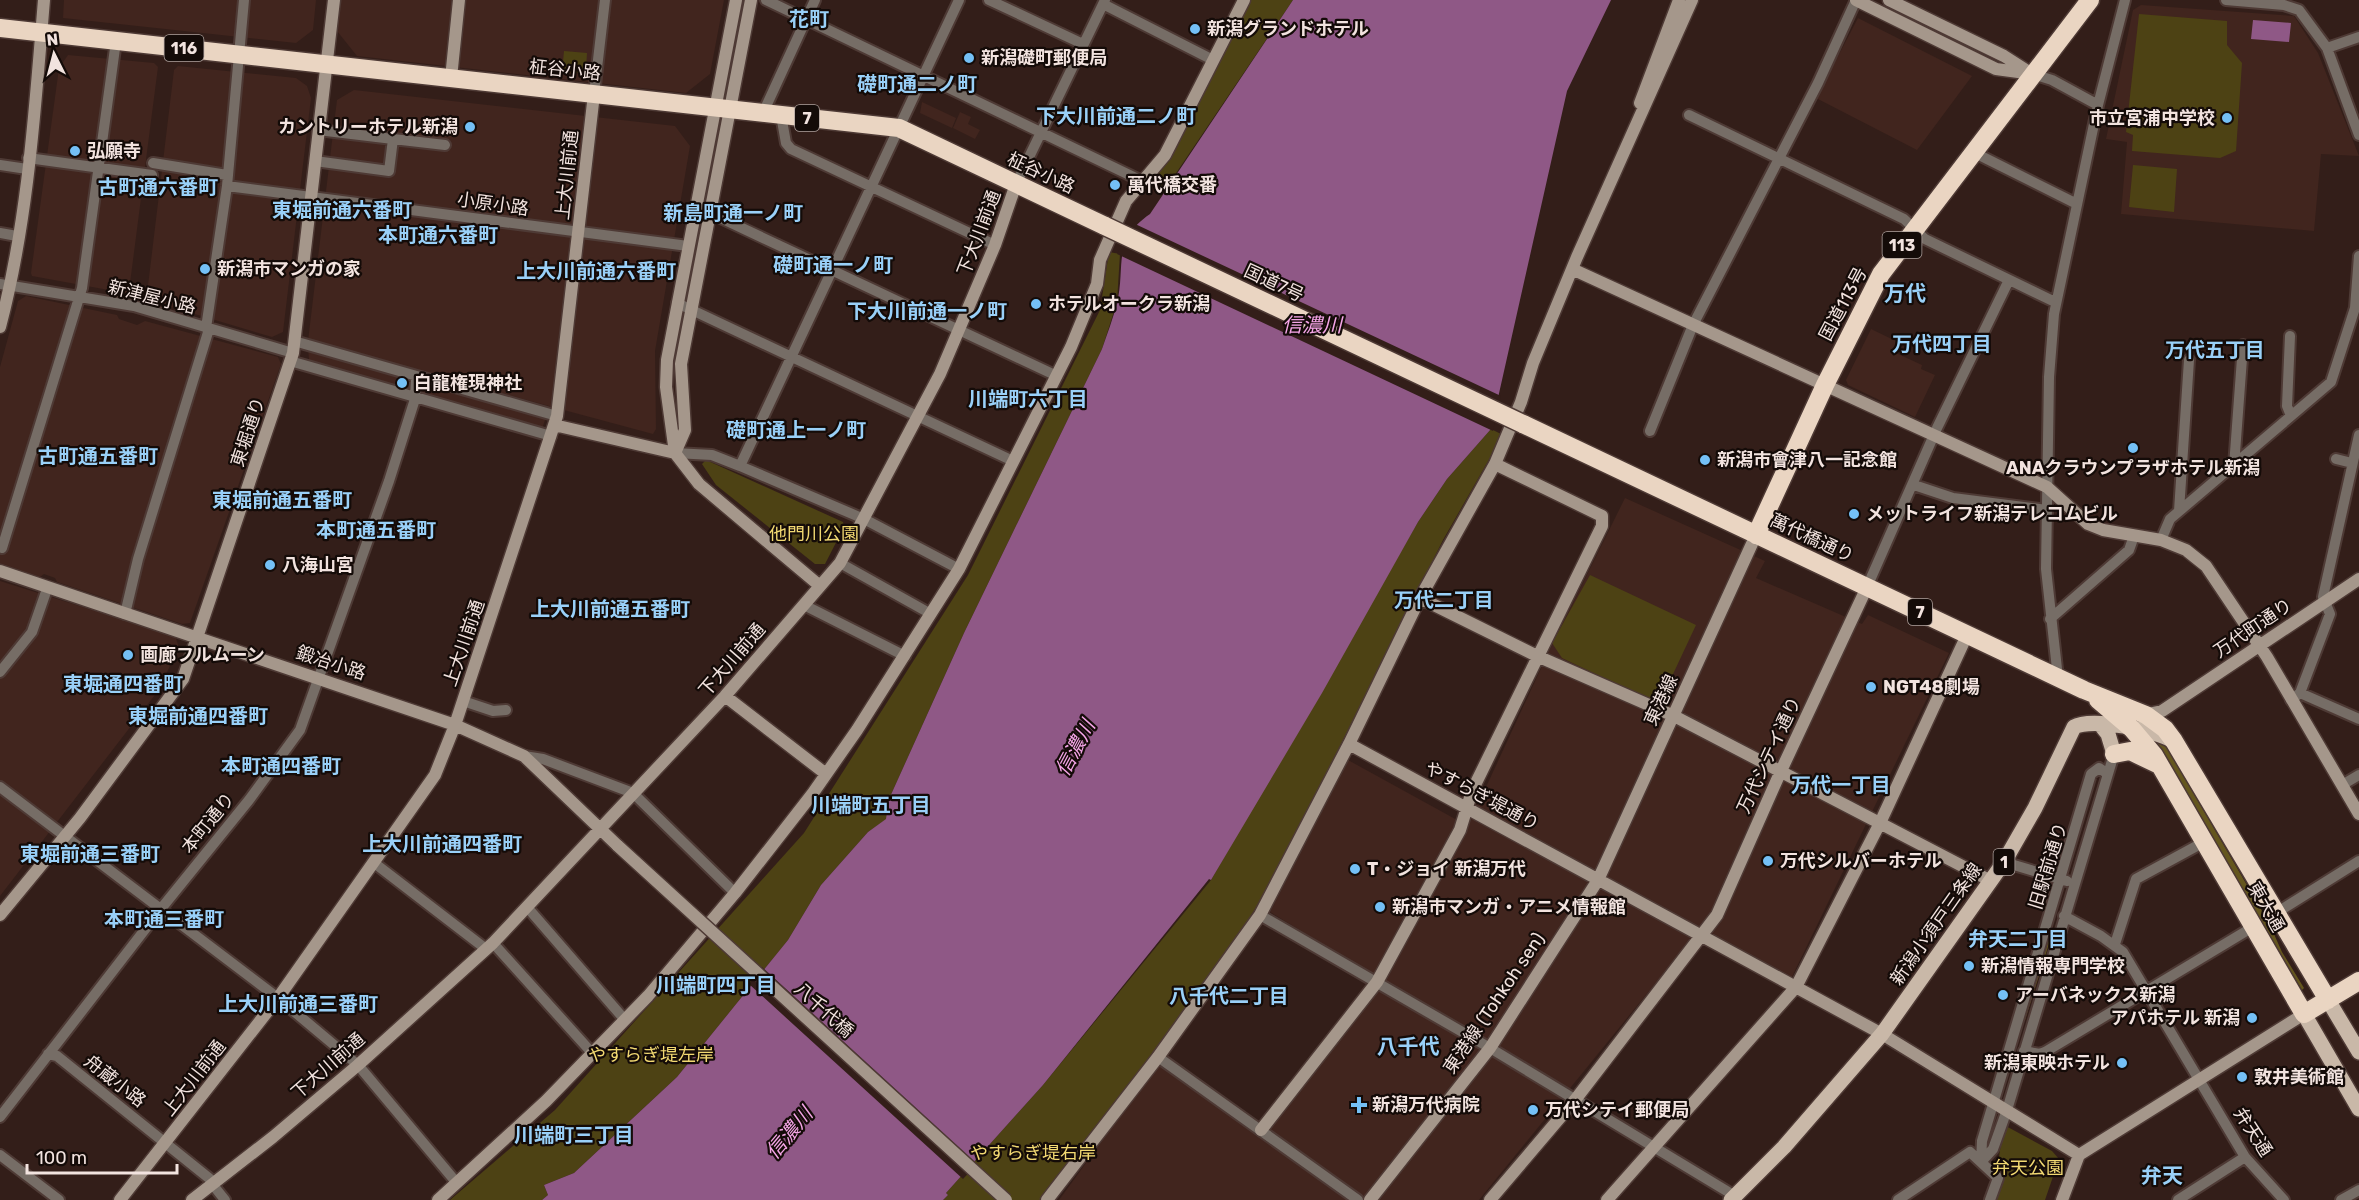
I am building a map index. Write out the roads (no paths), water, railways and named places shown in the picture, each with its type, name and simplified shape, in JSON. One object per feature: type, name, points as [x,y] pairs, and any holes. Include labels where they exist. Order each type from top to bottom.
[{"type":"highway","name":"国道113号","points":[[1756,535],[1825,385],[1881,274],[2090,0]]},
{"type":"highway","name":"柾谷小路","points":[[0,28],[899,128],[1105,226]]},
{"type":"highway","name":"国道7号","points":[[1105,226],[1522,424]]},
{"type":"highway","name":"萬代橋通り","points":[[1522,424],[2058,678],[2146,715]]},
{"type":"highway","name":"萬代橋通り","points":[[2084,690],[2132,729]]},
{"type":"highway","name":"東大通","points":[[2146,715],[2164,729],[2174,741],[2328,1000]]},
{"type":"highway","name":"東大通","points":[[2132,729],[2161,766],[2304,1014]]},
{"type":"highway","points":[[2114,754],[2124,751],[2135,752],[2161,766]]},
{"type":"highway","points":[[2304,1014],[2359,981]]},
{"type":"main road","name":"新潟小須戸三条線","points":[[1733,1198],[1784,1147],[1882,1034],[2004,862],[2047,783],[2071,731],[2083,724],[2100,724],[2164,736],[2174,741]]},
{"type":"main road","points":[[2100,724],[2108,734],[2114,754]]},
{"type":"main road","name":"東大通","points":[[2328,1000],[2359,1052]]},
{"type":"main road","name":"東大通","points":[[2304,1014],[2359,1109]]},
{"type":"street","points":[[0,327],[5,285],[17,236],[28,164],[44,0]]},
{"type":"street","points":[[125,614],[138,559],[207,328],[227,181],[244,0]]},
{"type":"street","name":"東堀通り","points":[[0,915],[80,818],[183,679],[198,638],[292,352],[334,0]]},
{"type":"street","points":[[451,78],[459,0]]},
{"type":"street","name":"上大川前通","points":[[120,1200],[278,998],[435,775],[456,725],[554,426],[579,233],[605,0]]},
{"type":"street","points":[[675,453],[686,430],[681,364],[710,213],[736,0]]},
{"type":"street","points":[[751,0],[688,246],[667,360],[666,387],[675,453],[699,484],[820,586]]},
{"type":"street","points":[[766,0],[1142,181]]},
{"type":"street","points":[[815,0],[772,114],[786,143],[791,149],[872,185],[995,245]]},
{"type":"street","points":[[740,466],[959,0]]},
{"type":"street","points":[[989,0],[1083,44]]},
{"type":"street","points":[[438,1200],[487,1157],[625,1020],[735,893],[826,774],[905,656],[959,569],[1057,376],[1097,284],[1100,260],[1122,211],[1142,181],[1165,155],[1244,0]]},
{"type":"street","points":[[1633,127],[1644,88],[1679,0]]},
{"type":"street","points":[[1047,1200],[1158,1057],[1260,915],[1349,744],[1420,598],[1495,464],[1572,269],[1633,127],[1667,61],[1692,0]]},
{"type":"street","points":[[1650,431],[1694,325],[1780,159],[1856,0],[1996,69],[2033,74],[2052,80],[2098,105]]},
{"type":"street","points":[[1889,0],[2004,56],[2033,74]]},
{"type":"street","points":[[2058,678],[2046,569],[2049,377],[2055,302],[2098,105],[2125,0]]},
{"type":"street","points":[[2226,0],[2295,8],[2327,48],[2359,135]]},
{"type":"street","points":[[1104,2],[1213,60]]},
{"type":"street","name":"下大川前通","points":[[192,1200],[358,1065],[490,946],[725,696],[840,563],[918,416],[960,330],[995,245],[1016,184],[1104,2]]},
{"type":"street","points":[[2327,48],[2359,37]]},
{"type":"street","points":[[2,548],[78,298],[116,41]]},
{"type":"street","points":[[1689,115],[1904,219],[1925,238],[2055,302]]},
{"type":"street","points":[[318,130],[445,145]]},
{"type":"street","points":[[315,161],[389,171],[393,139]]},
{"type":"street","points":[[1975,153],[2077,204]]},
{"type":"street","name":"小原小路","points":[[153,163],[227,181],[311,197],[688,246]]},
{"type":"street","points":[[0,165],[98,167],[152,175]]},
{"type":"street","points":[[710,213],[1057,376]]},
{"type":"street","points":[[0,233],[17,236]]},
{"type":"street","points":[[2161,540],[2170,519],[2331,382],[2355,308],[2359,256]]},
{"type":"street","points":[[1572,269],[2047,487],[2088,524],[2134,536],[2161,540],[2186,550],[2206,566],[2296,696],[2359,814]]},
{"type":"street","points":[[1867,587],[2009,280]]},
{"type":"street","name":"新津屋小路","points":[[5,285],[134,306],[292,352]]},
{"type":"street","points":[[677,303],[691,307],[1013,461]]},
{"type":"street","points":[[2290,336],[2288,406],[2291,416]]},
{"type":"street","points":[[2234,466],[2243,345]]},
{"type":"street","points":[[292,352],[416,377],[554,426]]},
{"type":"street","points":[[292,352],[415,399],[554,426],[675,453],[712,455],[864,519],[959,569]]},
{"type":"street","points":[[2180,511],[2189,360]]},
{"type":"street","name":"本町通り","points":[[0,1117],[160,910],[249,800],[300,730],[320,679],[415,399],[416,377]]},
{"type":"street","points":[[2296,696],[2330,614],[2323,597],[2359,435]]},
{"type":"street","points":[[2336,459],[2352,463]]},
{"type":"street","points":[[1261,1130],[1377,982],[1460,830],[1472,791],[1602,526],[1602,516],[1495,464]]},
{"type":"street","points":[[1914,485],[1953,498],[2047,510]]},
{"type":"street","name":"東港線","points":[[1598,880],[1756,535]]},
{"type":"street","points":[[2050,619],[2129,550],[2134,536]]},
{"type":"street","points":[[840,563],[931,614]]},
{"type":"street","name":"鍛冶小路","points":[[0,571],[47,589],[456,725],[524,756],[618,846]]},
{"type":"street","name":"万代町通り","points":[[2146,715],[2168,708],[2359,579]]},
{"type":"street","name":"万代シテイ通り","points":[[1490,1200],[1575,1100],[1717,915],[1867,587]]},
{"type":"street","points":[[0,672],[32,632],[47,589]]},
{"type":"street","points":[[1420,598],[1538,656],[1674,716],[1991,881]]},
{"type":"street","points":[[804,604],[905,656]]},
{"type":"street","points":[[1607,1200],[1796,987],[1881,823],[1967,635]]},
{"type":"street","points":[[725,696],[826,774]]},
{"type":"street","points":[[2296,696],[2359,719]]},
{"type":"street","points":[[463,701],[493,711],[506,710]]},
{"type":"street","points":[[2106,706],[2121,713],[2146,715]]},
{"type":"street","points":[[2130,707],[2150,710],[2168,708],[2168,726],[2174,741]]},
{"type":"street","name":"やすらぎ堤通り","points":[[1349,744],[1882,1034],[2079,1155]]},
{"type":"street","points":[[1981,1162],[1993,1149],[2007,1110],[2114,754]]},
{"type":"street","points":[[524,756],[543,759],[633,793],[735,893]]},
{"type":"street","name":"旧駅前通り","points":[[1981,1162],[1982,1142],[2091,774],[2099,768],[2108,774]]},
{"type":"street","points":[[2342,785],[2359,775]]},
{"type":"street","points":[[0,787],[278,998],[358,1065],[456,1182]]},
{"type":"street","points":[[2049,922],[2063,921],[2115,944],[2136,879],[2204,842]]},
{"type":"street","name":"八千代橋","points":[[618,846],[1006,1200]]},
{"type":"street","points":[[2276,913],[2359,861]]},
{"type":"street","points":[[373,862],[490,946],[593,1054]]},
{"type":"street","points":[[2004,862],[2074,883]]},
{"type":"street","name":"東港線 (Tohkoh sen)","points":[[1370,1200],[1490,1048],[1598,880]]},
{"type":"street","points":[[527,907],[625,1020]]},
{"type":"street","points":[[1260,915],[1490,1048],[1655,1147],[1733,1198]]},
{"type":"street","points":[[2024,1051],[2040,1054],[2044,1052],[2253,927]]},
{"type":"street","name":"弁天通","points":[[2115,944],[2200,1078],[2245,1157],[2284,1200]]},
{"type":"street","points":[[2061,1200],[2079,1155],[2304,1014]]},
{"type":"street","name":"舟蔵小路","points":[[48,1054],[57,1056],[167,1142],[214,1184],[225,1200]]},
{"type":"street","points":[[1158,1057],[1358,1200]]},
{"type":"street","points":[[1898,1200],[1970,1152],[1998,1178],[1990,1200]]},
{"type":"street","points":[[0,1155],[59,1200]]},
{"type":"street","points":[[2178,1200],[2245,1157]]},
{"type":"street","points":[[2341,1200],[2359,1190]]},
{"type":"water","name":"信濃川","points":[[1293,0],[1611,0],[1567,91],[1491,429],[1447,479],[1418,522],[1322,693],[1211,880],[1209,879],[1043,1085],[946,1193],[948,1195],[943,1200],[542,1200],[548,1195],[544,1185],[574,1173],[677,1077],[788,940],[821,885],[868,832],[886,819],[889,799],[964,633],[1102,349],[1117,303],[1125,244],[1138,224],[1150,214]]},
{"type":"water","points":[[2253,20],[2291,23],[2289,42],[2251,39]]},
{"type":"place","name":"新潟グランドホテル","points":[[1195,29]]},
{"type":"place","name":"新潟礎町郵便局","points":[[969,58]]},
{"type":"place","name":"市立宮浦中学校","points":[[2227,118]]},
{"type":"place","name":"カントリーホテル新潟","points":[[470,127]]},
{"type":"place","name":"弘願寺","points":[[75,151]]},
{"type":"place","name":"萬代橋交番","points":[[1115,185]]},
{"type":"place","name":"新潟市マンガの家","points":[[205,269]]},
{"type":"place","name":"ホテルオークラ新潟","points":[[1036,304]]},
{"type":"place","name":"白龍権現神社","points":[[402,383]]},
{"type":"place","name":"ANAクラウンプラザホテル新潟","points":[[2133,448]]},
{"type":"place","name":"新潟市會津八一記念館","points":[[1705,460]]},
{"type":"place","name":"メットライフ新潟テレコムビル","points":[[1854,514]]},
{"type":"place","name":"八海山宮","points":[[270,565]]},
{"type":"place","name":"画廊フルムーン","points":[[128,655]]},
{"type":"place","name":"NGT48劇場","points":[[1871,687]]},
{"type":"place","name":"万代シルバーホテル","points":[[1768,861]]},
{"type":"place","name":"T・ジョイ 新潟万代","points":[[1355,869]]},
{"type":"place","name":"新潟市マンガ・アニメ情報館","points":[[1380,907]]},
{"type":"place","name":"新潟情報専門学校","points":[[1969,966]]},
{"type":"place","name":"アーバネックス新潟","points":[[2003,995]]},
{"type":"place","name":"アパホテル 新潟","points":[[2252,1018]]},
{"type":"place","name":"新潟東映ホテル","points":[[2122,1063]]},
{"type":"place","name":"敦井美術館","points":[[2242,1077]]},
{"type":"place","name":"新潟万代病院","points":[[1359,1105]]},
{"type":"place","name":"万代シテイ郵便局","points":[[1533,1110]]},
{"type":"district","name":"花町","points":[[809,19]]},
{"type":"district","name":"礎町通二ノ町","points":[[917,84]]},
{"type":"district","name":"下大川前通二ノ町","points":[[1116,116]]},
{"type":"district","name":"古町通六番町","points":[[158,187]]},
{"type":"district","name":"東堀前通六番町","points":[[342,210]]},
{"type":"district","name":"新島町通一ノ町","points":[[733,213]]},
{"type":"district","name":"本町通六番町","points":[[438,235]]},
{"type":"district","name":"礎町通一ノ町","points":[[833,265]]},
{"type":"district","name":"上大川前通六番町","points":[[596,271]]},
{"type":"district","name":"万代","points":[[1905,293]]},
{"type":"district","name":"下大川前通一ノ町","points":[[927,311]]},
{"type":"district","name":"万代四丁目","points":[[1942,344]]},
{"type":"district","name":"万代五丁目","points":[[2215,350]]},
{"type":"district","name":"川端町六丁目","points":[[1028,399]]},
{"type":"district","name":"礎町通上一ノ町","points":[[796,430]]},
{"type":"district","name":"古町通五番町","points":[[98,456]]},
{"type":"district","name":"東堀前通五番町","points":[[282,500]]},
{"type":"district","name":"本町通五番町","points":[[376,530]]},
{"type":"district","name":"万代二丁目","points":[[1444,600]]},
{"type":"district","name":"上大川前通五番町","points":[[610,609]]},
{"type":"district","name":"東堀通四番町","points":[[123,684]]},
{"type":"district","name":"東堀前通四番町","points":[[198,716]]},
{"type":"district","name":"本町通四番町","points":[[281,766]]},
{"type":"district","name":"万代一丁目","points":[[1841,785]]},
{"type":"district","name":"川端町五丁目","points":[[871,805]]},
{"type":"district","name":"上大川前通四番町","points":[[442,844]]},
{"type":"district","name":"東堀前通三番町","points":[[90,854]]},
{"type":"district","name":"本町通三番町","points":[[164,919]]},
{"type":"district","name":"弁天二丁目","points":[[2018,939]]},
{"type":"district","name":"川端町四丁目","points":[[716,985]]},
{"type":"district","name":"八千代二丁目","points":[[1229,996]]},
{"type":"district","name":"上大川前通三番町","points":[[298,1004]]},
{"type":"district","name":"八千代","points":[[1408,1046]]},
{"type":"district","name":"川端町三丁目","points":[[574,1135]]},
{"type":"district","name":"弁天","points":[[2162,1175]]},
{"type":"park label","name":"他門川公園","points":[[814,534]]},
{"type":"park label","name":"やすらぎ堤左岸","points":[[651,1055]]},
{"type":"park label","name":"やすらぎ堤右岸","points":[[1033,1153]]},
{"type":"park label","name":"弁天公園","points":[[2028,1168]]}]
